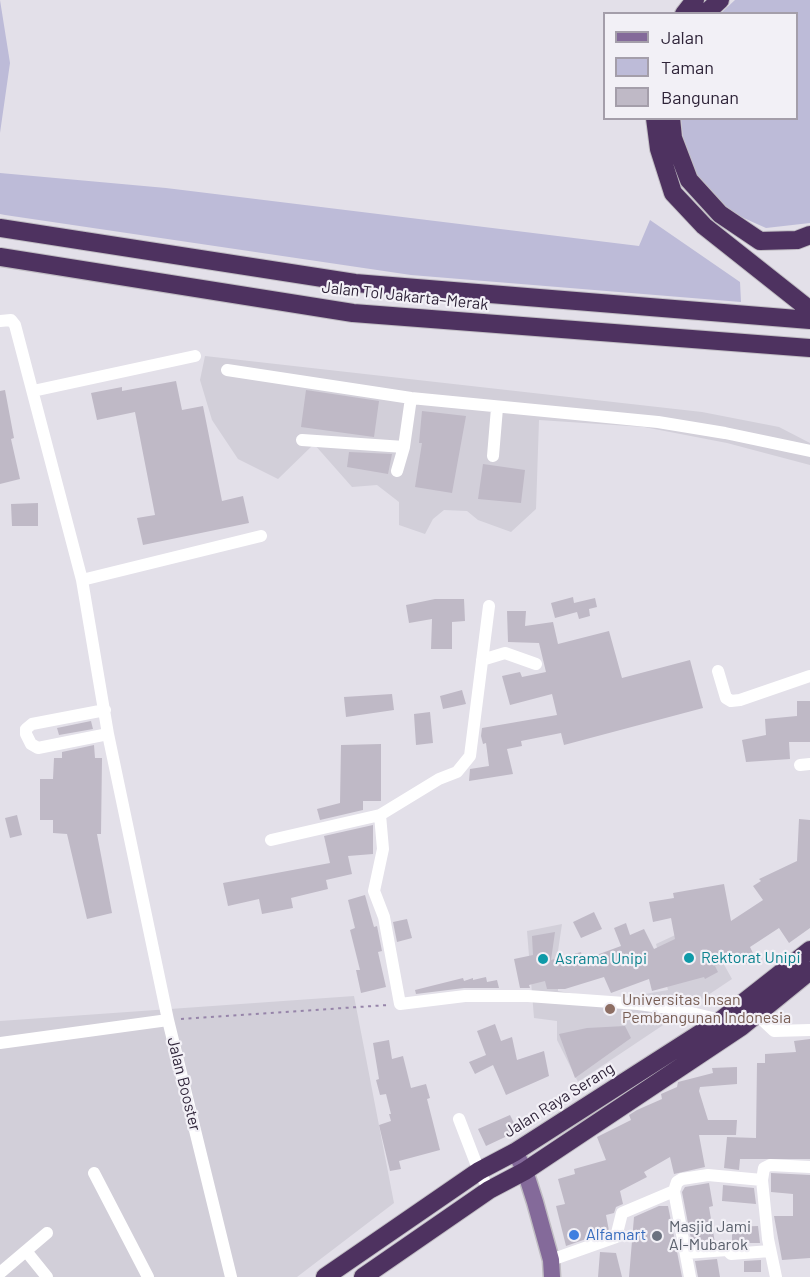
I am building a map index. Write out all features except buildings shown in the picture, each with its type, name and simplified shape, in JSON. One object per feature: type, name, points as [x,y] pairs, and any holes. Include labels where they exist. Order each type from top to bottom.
[{"type":"highway","points":[[686,12],[695,0]]},
{"type":"highway","points":[[707,12],[720,0]]},
{"type":"highway","points":[[655,120],[659,149],[673,193],[704,226],[810,310]]},
{"type":"highway","points":[[671,120],[673,138],[689,180],[720,214],[760,241],[797,240],[810,235]]},
{"type":"highway","name":"Jalan Tol Jakarta–Merak","points":[[0,228],[355,283],[810,320]]},
{"type":"highway","name":"Jalan Tol Jakarta–Merak","points":[[0,257],[353,313],[810,348]]},
{"type":"highway","name":"Jalan Raya Serang","points":[[325,1277],[479,1171],[515,1152],[720,1020],[810,950]]},
{"type":"highway","points":[[363,1277],[489,1190],[525,1171],[757,1015],[810,971]]},
{"type":"main road","points":[[515,1152],[525,1171],[551,1269]]},
{"type":"street","points":[[0,321],[14,321],[82,580],[108,734],[168,1020]]},
{"type":"street","points":[[33,391],[195,357]]},
{"type":"street","points":[[227,369],[411,398],[658,422],[725,433],[810,452]]},
{"type":"street","points":[[396,471],[404,447],[411,398]]},
{"type":"street","points":[[493,456],[497,408]]},
{"type":"street","points":[[302,440],[404,447]]},
{"type":"street","points":[[82,580],[261,536]]},
{"type":"street","points":[[271,840],[351,824],[380,815],[439,779],[457,772],[467,762],[475,726],[489,606]]},
{"type":"street","points":[[482,660],[504,653],[537,664]]},
{"type":"street","points":[[718,671],[726,698],[731,701],[810,676]]},
{"type":"street","points":[[105,710],[32,724],[26,729],[26,734],[30,744],[38,748],[108,734]]},
{"type":"street","points":[[380,815],[383,849],[376,873],[374,891],[384,916],[400,1004],[465,996],[528,996],[638,1004],[675,1009],[720,1020]]},
{"type":"street","points":[[757,1015],[774,1031],[810,1030]]},
{"type":"street","name":"Jalan Booster","points":[[0,1043],[168,1020],[231,1277]]},
{"type":"street","points":[[459,1119],[479,1171],[489,1190]]},
{"type":"street","points":[[776,1277],[770,1251],[762,1180],[764,1168],[770,1165],[810,1167]]},
{"type":"street","points":[[94,1173],[148,1277]]},
{"type":"street","points":[[690,1277],[674,1191],[678,1180],[708,1175],[762,1180]]},
{"type":"street","points":[[551,1269],[616,1237],[622,1213],[674,1191]]},
{"type":"street","points":[[0,1273],[47,1233]]},
{"type":"street","points":[[687,1253],[728,1250],[731,1254],[770,1251]]},
{"type":"street","points":[[26,1251],[47,1277]]},
{"type":"path","points":[[168,1020],[400,1004]]},
{"type":"shaded area","points":[[205,356],[702,412],[779,427],[810,443],[810,465],[727,443],[644,427],[539,420],[536,509],[511,532],[478,520],[467,511],[444,510],[433,519],[425,534],[399,525],[399,502],[377,485],[352,487],[314,444],[278,479],[238,459],[212,420],[200,380]]},
{"type":"shaded area","name":"Universitas Insan Pembangunan Indonesia","points":[[701,923],[732,979],[578,1082],[557,1040],[557,1021],[534,1018],[527,931],[562,924],[558,951],[558,991],[610,1000],[668,990],[656,944]]},
{"type":"shaded area","points":[[354,996],[394,1203],[297,1277],[0,1277],[0,1021]]},
{"type":"green space","points":[[0,0],[10,63],[0,133]]},
{"type":"green space","points":[[735,0],[810,0],[810,223],[766,228],[710,203],[685,157],[681,120],[798,120],[798,12],[722,12]]},
{"type":"green space","points":[[0,173],[166,188],[639,246],[650,220],[740,282],[741,302],[411,275],[5,215],[0,214]]},
{"type":"place","name":"Rektorat Unipi","points":[[689,958]]},
{"type":"place","name":"Asrama Unipi","points":[[543,959]]},
{"type":"place","name":"Universitas Insan Pembangunan Indonesia","points":[[610,1009]]},
{"type":"place","name":"Alfamart","points":[[574,1235]]},
{"type":"place","name":"Masjid Jami Al-Mubarok","points":[[657,1236]]}]
